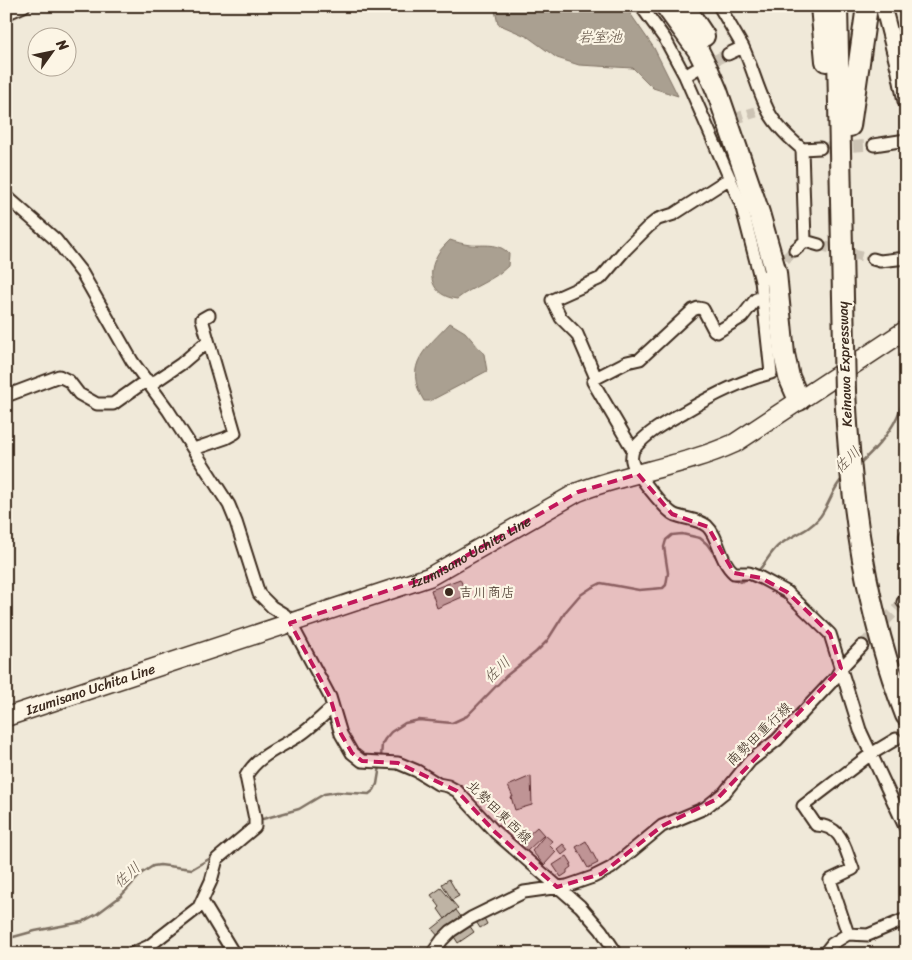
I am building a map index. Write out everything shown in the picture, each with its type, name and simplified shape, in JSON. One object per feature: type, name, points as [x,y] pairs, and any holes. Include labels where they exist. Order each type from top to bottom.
[{"type":"highway","points":[[666,6],[698,50],[712,77],[760,213],[776,273],[784,354],[799,400]]},
{"type":"highway","points":[[821,6],[841,220]]},
{"type":"highway","name":"Keinawa Expressway","points":[[837,6],[845,392],[853,495],[864,573],[874,616],[906,715]]},
{"type":"highway","points":[[844,321],[847,269],[846,177],[848,144],[852,110],[872,8]]},
{"type":"highway","points":[[686,11],[707,41],[730,89],[781,239],[792,295],[799,400]]},
{"type":"main road","name":"Izumisano Uchita Line","points":[[6,717],[429,577],[578,492],[604,482],[712,453],[734,443],[906,330]]},
{"type":"street","points":[[6,14],[24,6]]},
{"type":"street","points":[[641,6],[665,39],[712,126],[741,204],[764,279],[763,297],[770,373],[746,380],[661,425],[633,450],[631,460],[638,474],[672,514],[703,523],[708,527],[729,569],[734,573],[748,573],[761,578],[786,592],[830,634],[860,730],[906,829]]},
{"type":"street","points":[[719,6],[752,66],[761,110],[802,148],[805,241],[795,250]]},
{"type":"street","points":[[872,8],[900,72],[906,101]]},
{"type":"street","points":[[728,54],[743,47]]},
{"type":"street","points":[[685,76],[700,68]]},
{"type":"street","points":[[874,145],[906,140]]},
{"type":"street","points":[[802,148],[820,148]]},
{"type":"street","points":[[596,378],[577,334],[561,318],[552,300],[601,278],[624,250],[658,219],[674,214],[730,178]]},
{"type":"street","name":"北勢田東西線","points":[[6,196],[56,240],[82,274],[132,361],[194,449],[229,505],[259,594],[285,615],[290,623],[330,697],[341,734],[352,753],[362,761],[398,763],[417,771],[438,784],[448,786],[457,791],[495,832],[580,906],[601,930],[617,954]]},
{"type":"street","points":[[805,241],[819,245]]},
{"type":"street","points":[[873,259],[880,261],[906,258]]},
{"type":"street","points":[[633,450],[596,389],[593,382],[596,378],[627,362],[640,359],[693,310],[703,309],[714,330],[717,332],[742,317],[756,299],[763,297]]},
{"type":"street","points":[[194,449],[235,433],[202,319],[209,315]]},
{"type":"street","points":[[6,396],[59,376],[69,381],[79,394],[97,404],[113,404],[181,364],[208,341]]},
{"type":"street","points":[[906,535],[906,540]]},
{"type":"street","name":"南勢田重行線","points":[[432,954],[451,931],[472,918],[524,892],[577,883],[601,874],[662,826],[705,808],[725,792],[750,761],[777,740],[836,677],[841,668],[862,646]]},
{"type":"street","points":[[131,954],[163,937],[199,907],[213,875],[217,859],[255,823],[246,776],[250,768],[263,756],[301,734],[333,707]]},
{"type":"street","points":[[848,934],[830,880],[853,869],[838,833],[828,825],[816,825],[803,806],[871,754],[896,739]]},
{"type":"street","points":[[202,901],[234,954]]},
{"type":"street","points":[[824,954],[832,944],[848,934],[868,935],[906,919]]},
{"type":"highlighted area","points":[[638,474],[672,514],[708,527],[734,573],[761,578],[787,592],[809,613],[830,634],[841,668],[717,799],[662,826],[601,874],[557,887],[495,832],[457,791],[398,763],[362,761],[352,753],[341,734],[330,697],[290,623],[429,577],[578,492]]},
{"type":"water","name":"岩室池","points":[[494,6],[625,6],[654,48],[678,96],[653,88],[633,68],[579,65],[557,58],[528,37],[498,24]]},
{"type":"water","points":[[450,240],[470,245],[491,245],[501,248],[509,254],[508,266],[496,276],[457,299],[448,297],[436,289],[433,283],[432,268],[439,252]]},
{"type":"water","points":[[450,323],[465,332],[484,354],[487,371],[430,401],[424,401],[418,388],[416,367],[426,349]]},
{"type":"building","name":"吉川商店","points":[[460,579],[467,595],[437,608],[431,590]]},
{"type":"building","points":[[531,776],[532,805],[515,810],[511,797],[513,797],[508,786]]},
{"type":"building","points":[[537,827],[544,835],[526,852],[518,844]]},
{"type":"building","points":[[545,835],[552,841],[549,845],[556,852],[544,865],[532,851]]},
{"type":"building","points":[[586,841],[598,863],[588,868],[576,847]]},
{"type":"building","points":[[563,844],[568,850],[562,855],[557,849]]},
{"type":"building","points":[[567,856],[572,864],[567,873],[561,877],[553,865]]},
{"type":"building","points":[[449,879],[459,896],[452,900],[442,884]]},
{"type":"building","points":[[441,888],[458,908],[445,919],[438,909],[440,907],[431,895]]},
{"type":"building","points":[[456,910],[462,918],[439,937],[432,929]]},
{"type":"building","points":[[483,916],[487,924],[480,928],[475,920]]},
{"type":"building","points":[[469,925],[474,932],[458,943],[453,935]]},
{"type":"waterway","name":"佐川","points":[[859,464],[893,426],[900,410],[906,387]]},
{"type":"waterway","name":"佐川","points":[[756,573],[778,546],[815,523],[826,508],[836,486],[843,478]]},
{"type":"waterway","name":"佐川","points":[[381,758],[382,744],[385,739],[391,732],[405,723],[419,720],[452,723],[467,716],[506,676],[547,641],[566,611],[579,596],[591,588],[601,583],[639,590],[663,588],[666,585],[668,573],[664,547],[666,540],[672,535],[682,534],[700,538],[707,544],[730,577],[740,582],[750,578]]},
{"type":"waterway","name":"佐川","points":[[259,820],[299,809],[324,794],[337,792],[369,794],[377,784],[380,766]]},
{"type":"waterway","name":"佐川","points":[[225,845],[234,838]]},
{"type":"waterway","name":"佐川","points":[[6,939],[82,922],[97,914],[121,896],[142,873],[153,866],[160,865],[192,869],[214,856]]},
{"type":"tunnel","points":[[701,67],[728,54]]},
{"type":"tunnel","points":[[717,124],[756,112]]},
{"type":"tunnel","points":[[820,148],[874,145]]},
{"type":"tunnel","points":[[819,245],[873,259]]},
{"type":"tunnel","points":[[773,270],[795,250]]},
{"type":"tunnel","points":[[862,646],[903,602]]},
{"type":"tunnel","points":[[896,739],[906,732]]},
{"type":"place","name":"吉川商店","points":[[449,592]]}]
